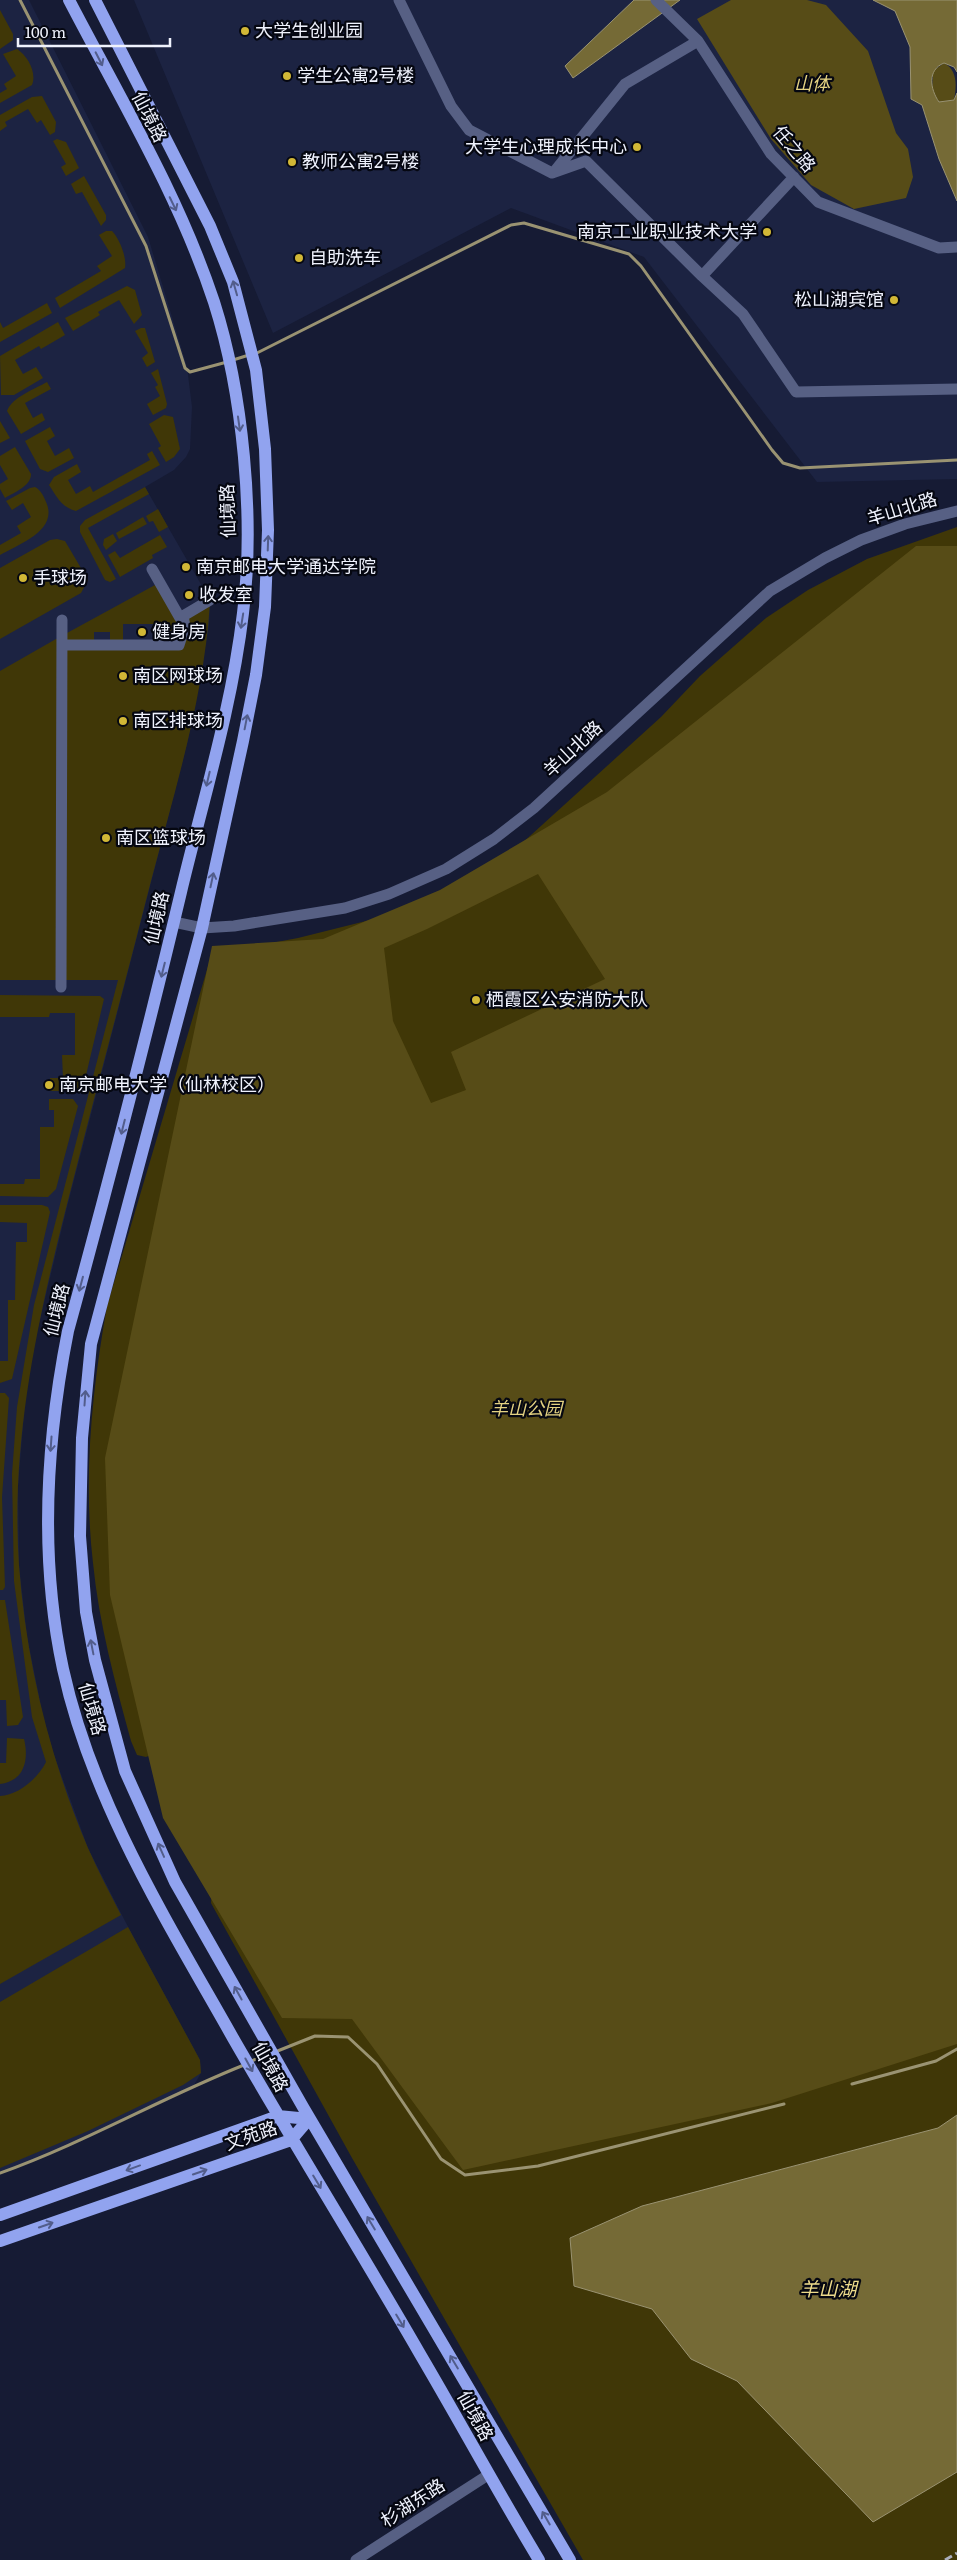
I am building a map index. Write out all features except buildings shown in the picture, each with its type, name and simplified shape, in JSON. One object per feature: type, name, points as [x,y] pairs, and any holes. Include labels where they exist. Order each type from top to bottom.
[{"type":"main road","name":"仙境路","points":[[69,0],[180,218],[214,303],[232,376],[245,483],[248,574],[232,678],[122,1134],[68,1332],[58,1381],[50,1467],[48,1547],[51,1591],[64,1673],[84,1746],[113,1813],[156,1900],[259,2084],[420,2354],[488,2475],[539,2560]]},
{"type":"main road","name":"仙境路","points":[[95,0],[210,226],[233,282],[256,370],[265,449],[268,509],[265,608],[244,732],[202,928],[91,1344],[82,1438],[80,1536],[86,1612],[93,1650],[125,1771],[175,1882],[309,2118],[570,2560]]},
{"type":"main road","name":"文苑路","points":[[0,2215],[278,2116],[309,2118]]},
{"type":"main road","name":"文苑路","points":[[0,2241],[292,2140],[309,2118]]},
{"type":"street","points":[[399,0],[451,106],[469,130],[552,173],[586,161],[743,314],[796,392],[957,389]]},
{"type":"street","name":"任之路","points":[[656,0],[698,41],[771,154],[818,202],[939,248],[957,247]]},
{"type":"street","points":[[552,173],[625,84],[698,41]]},
{"type":"street","points":[[702,276],[794,177]]},
{"type":"street","name":"羊山北路","points":[[174,922],[202,928],[234,926],[345,908],[389,894],[446,869],[494,839],[534,808],[770,591],[825,558],[861,540],[905,524],[957,511]]},
{"type":"street","points":[[152,569],[180,618],[210,600]]},
{"type":"street","points":[[62,645],[179,645],[184,626],[183,616]]},
{"type":"street","points":[[61,987],[62,620]]},
{"type":"street","name":"杉湖东路","points":[[356,2560],[488,2475]]},
{"type":"shaded area","name":"南京邮电大学（仙林校区）","points":[[0,0],[29,0],[148,237],[187,367],[192,407],[190,449],[186,457],[174,470],[145,487],[210,600],[209,626],[188,740],[66,1211],[38,1328],[26,1389],[18,1486],[19,1565],[27,1636],[43,1716],[54,1755],[88,1848],[200,2060],[201,2073],[194,2085],[42,2158],[0,2173]]},
{"type":"shaded area","name":"南京工业职业技术大学","points":[[134,0],[957,0],[957,479],[817,482],[644,257],[511,208],[273,333]]},
{"type":"green space","name":"山体","points":[[731,0],[807,0],[826,5],[868,51],[896,133],[908,149],[913,177],[906,198],[854,209],[811,185],[771,139],[697,19]]},
{"type":"green space","points":[[0,10],[13,34],[13,40],[0,49]]},
{"type":"green space","points":[[17,49],[25,56],[30,65],[33,75],[32,85],[0,103],[0,93],[7,89],[4,84],[16,76],[3,54]]},
{"type":"green space","points":[[944,63],[954,74],[956,83],[955,94],[954,100],[939,102],[932,91],[933,71]]},
{"type":"green space","points":[[42,96],[56,122],[55,132],[50,135],[41,120],[37,123],[28,109],[5,122],[7,126],[0,131],[0,115],[32,97]]},
{"type":"green space","points":[[57,139],[66,142],[79,168],[66,176],[61,167],[66,164],[53,141]]},
{"type":"green space","points":[[84,176],[106,215],[106,220],[101,226],[82,192],[76,194],[71,184]]},
{"type":"green space","points":[[106,231],[112,231],[120,243],[124,253],[125,268],[60,308],[55,298],[101,271],[97,266],[112,256],[99,235]]},
{"type":"green space","points":[[127,286],[135,290],[142,315],[134,324],[119,300],[98,312],[100,315],[73,331],[65,318]]},
{"type":"green space","points":[[47,303],[52,313],[0,342],[0,322],[3,328]]},
{"type":"green space","points":[[58,322],[65,335],[41,349],[39,346],[15,360],[23,374],[36,367],[43,378],[14,395],[1,395],[0,356]]},
{"type":"green space","points":[[145,328],[155,362],[147,367],[142,358],[148,353],[135,331]]},
{"type":"green space","points":[[158,369],[167,404],[166,408],[153,415],[147,404],[160,396],[155,387],[158,385],[151,373]]},
{"type":"green space","points":[[47,382],[51,389],[25,403],[33,418],[42,413],[45,420],[21,434],[7,411],[19,398]]},
{"type":"green space","points":[[164,415],[173,417],[180,449],[174,457],[166,462],[158,448],[161,446],[149,424]]},
{"type":"green space","points":[[0,421],[10,438],[0,443]]},
{"type":"green space","points":[[50,427],[55,436],[47,441],[55,456],[69,448],[74,458],[48,472],[40,469],[25,441]]},
{"type":"green space","points":[[15,447],[31,474],[28,482],[22,488],[5,498],[0,489],[0,484],[8,479],[0,465],[0,456]]},
{"type":"green space","points":[[152,451],[160,465],[76,511],[63,504],[49,485],[54,477],[77,464],[81,472],[68,480],[76,494],[90,486],[93,492],[150,460],[147,454]]},
{"type":"green space","points":[[35,487],[41,492],[46,502],[49,512],[47,521],[35,535],[0,555],[0,545],[21,533],[17,526],[31,517],[23,503],[12,510],[6,501]]},
{"type":"green space","points":[[145,487],[149,494],[88,528],[116,579],[110,582],[105,580],[80,532],[80,526],[85,520]]},
{"type":"green space","points":[[158,509],[168,527],[159,532],[153,521],[149,522],[146,516]]},
{"type":"green space","points":[[143,517],[147,524],[119,539],[116,533]]},
{"type":"green space","name":"羊山公园","points":[[957,527],[957,2560],[583,2560],[352,2158],[211,1903],[222,1724],[146,1757],[137,1755],[131,1741],[103,1631],[90,1531],[89,1466],[93,1402],[107,1306],[209,963],[223,952],[298,938],[374,919],[434,897],[509,855],[661,717],[700,676],[766,618],[808,590],[867,559]]},
{"type":"green space","points":[[113,534],[117,541],[106,550],[103,545],[104,539]]},
{"type":"green space","points":[[160,535],[167,547],[152,555],[153,558],[120,577],[108,555],[115,551],[120,558]]},
{"type":"green space","points":[[50,540],[65,541],[88,580],[81,593],[0,639],[0,568]]},
{"type":"green space","name":"羊山公园","points":[[916,546],[957,546],[957,2044],[772,2103],[463,2170],[352,2019],[282,2018],[163,1818],[110,1595],[105,1458],[212,946],[323,939],[440,890],[607,792]],"holes":[[[538,874],[605,979],[451,1052],[466,1090],[431,1103],[393,1021],[384,948]]]},
{"type":"green space","points":[[155,585],[180,620],[178,640],[162,640],[161,624],[123,624],[123,640],[110,641],[110,632],[94,632],[94,641],[66,641],[67,633]]},
{"type":"green space","points":[[210,603],[202,673],[179,778],[83,1140],[50,1273],[31,1370],[19,1467],[17,1516],[22,1601],[27,1638],[42,1710],[51,1745],[74,1814],[92,1857],[121,1915],[0,1984],[0,1796],[14,1793],[27,1785],[43,1768],[46,1762],[32,1717],[14,1581],[12,1474],[17,1407],[34,1305],[118,980],[64,980],[66,649],[181,648],[186,617]]},
{"type":"green space","points":[[58,639],[59,980],[0,980],[0,671]]},
{"type":"green space","points":[[0,995],[100,996],[104,999],[83,1088],[80,1091],[50,1091],[50,1078],[63,1078],[62,1055],[75,1055],[75,1013],[50,1013],[49,1017],[0,1017]]},
{"type":"green space","points":[[49,1099],[73,1099],[78,1106],[56,1189],[48,1197],[0,1196],[0,1184],[24,1184],[25,1179],[40,1179],[40,1127],[54,1127],[54,1110],[49,1110]]},
{"type":"green space","points":[[0,1205],[42,1205],[48,1207],[50,1212],[12,1379],[0,1383],[0,1361],[8,1361],[8,1300],[15,1300],[16,1242],[27,1242],[27,1223],[0,1222]]},
{"type":"green space","points":[[0,1393],[5,1393],[9,1398],[2,1497],[5,1587],[3,1590],[0,1590]]},
{"type":"green space","points":[[0,1600],[5,1600],[23,1717],[18,1725],[7,1726],[6,1700],[0,1700]]},
{"type":"green space","points":[[7,1738],[24,1739],[25,1761],[20,1774],[15,1779],[0,1784],[0,1763],[6,1763]]},
{"type":"green space","points":[[128,1927],[200,2060],[201,2073],[183,2085],[88,2131],[0,2168],[0,2002]]},
{"type":"water","points":[[634,0],[680,0],[573,78],[565,66]]},
{"type":"water","points":[[873,0],[957,0],[957,72],[954,67],[944,63],[935,70],[932,86],[939,102],[954,100],[957,93],[957,201],[939,159],[922,105],[911,99],[910,47],[895,11]]},
{"type":"water","name":"羊山湖","points":[[957,2115],[957,2472],[873,2522],[737,2381],[691,2359],[652,2309],[574,2286],[570,2238],[642,2206],[938,2128]]},
{"type":"waterway","points":[[20,0],[146,246],[185,368],[190,372],[227,362]]},
{"type":"waterway","points":[[255,354],[511,225],[524,223],[629,254],[641,266],[783,463],[800,468],[957,460]]},
{"type":"waterway","points":[[233,360],[249,355]]},
{"type":"waterway","points":[[275,2052],[315,2036],[348,2037],[377,2064],[441,2159],[465,2175],[538,2166],[784,2104]]},
{"type":"waterway","points":[[852,2084],[936,2061],[957,2049]]},
{"type":"waterway","points":[[249,2062],[269,2054]]},
{"type":"waterway","points":[[0,2173],[62,2148],[244,2065]]},
{"type":"railway","points":[[945,2560],[957,2553]]},
{"type":"place","name":"大学生创业园","points":[[245,31]]},
{"type":"place","name":"学生公寓2号楼","points":[[287,76]]},
{"type":"place","name":"大学生心理成长中心","points":[[637,147]]},
{"type":"place","name":"教师公寓2号楼","points":[[292,162]]},
{"type":"place","name":"南京工业职业技术大学","points":[[767,232]]},
{"type":"place","name":"自助洗车","points":[[299,258]]},
{"type":"place","name":"松山湖宾馆","points":[[894,300]]},
{"type":"place","name":"南京邮电大学通达学院","points":[[186,567]]},
{"type":"place","name":"手球场","points":[[23,578]]},
{"type":"place","name":"收发室","points":[[189,595]]},
{"type":"place","name":"健身房","points":[[142,632]]},
{"type":"place","name":"南区网球场","points":[[123,676]]},
{"type":"place","name":"南区排球场","points":[[123,721]]},
{"type":"place","name":"南区篮球场","points":[[106,838]]},
{"type":"place","name":"栖霞区公安消防大队","points":[[476,1000]]},
{"type":"place","name":"南京邮电大学（仙林校区）","points":[[49,1085]]}]
